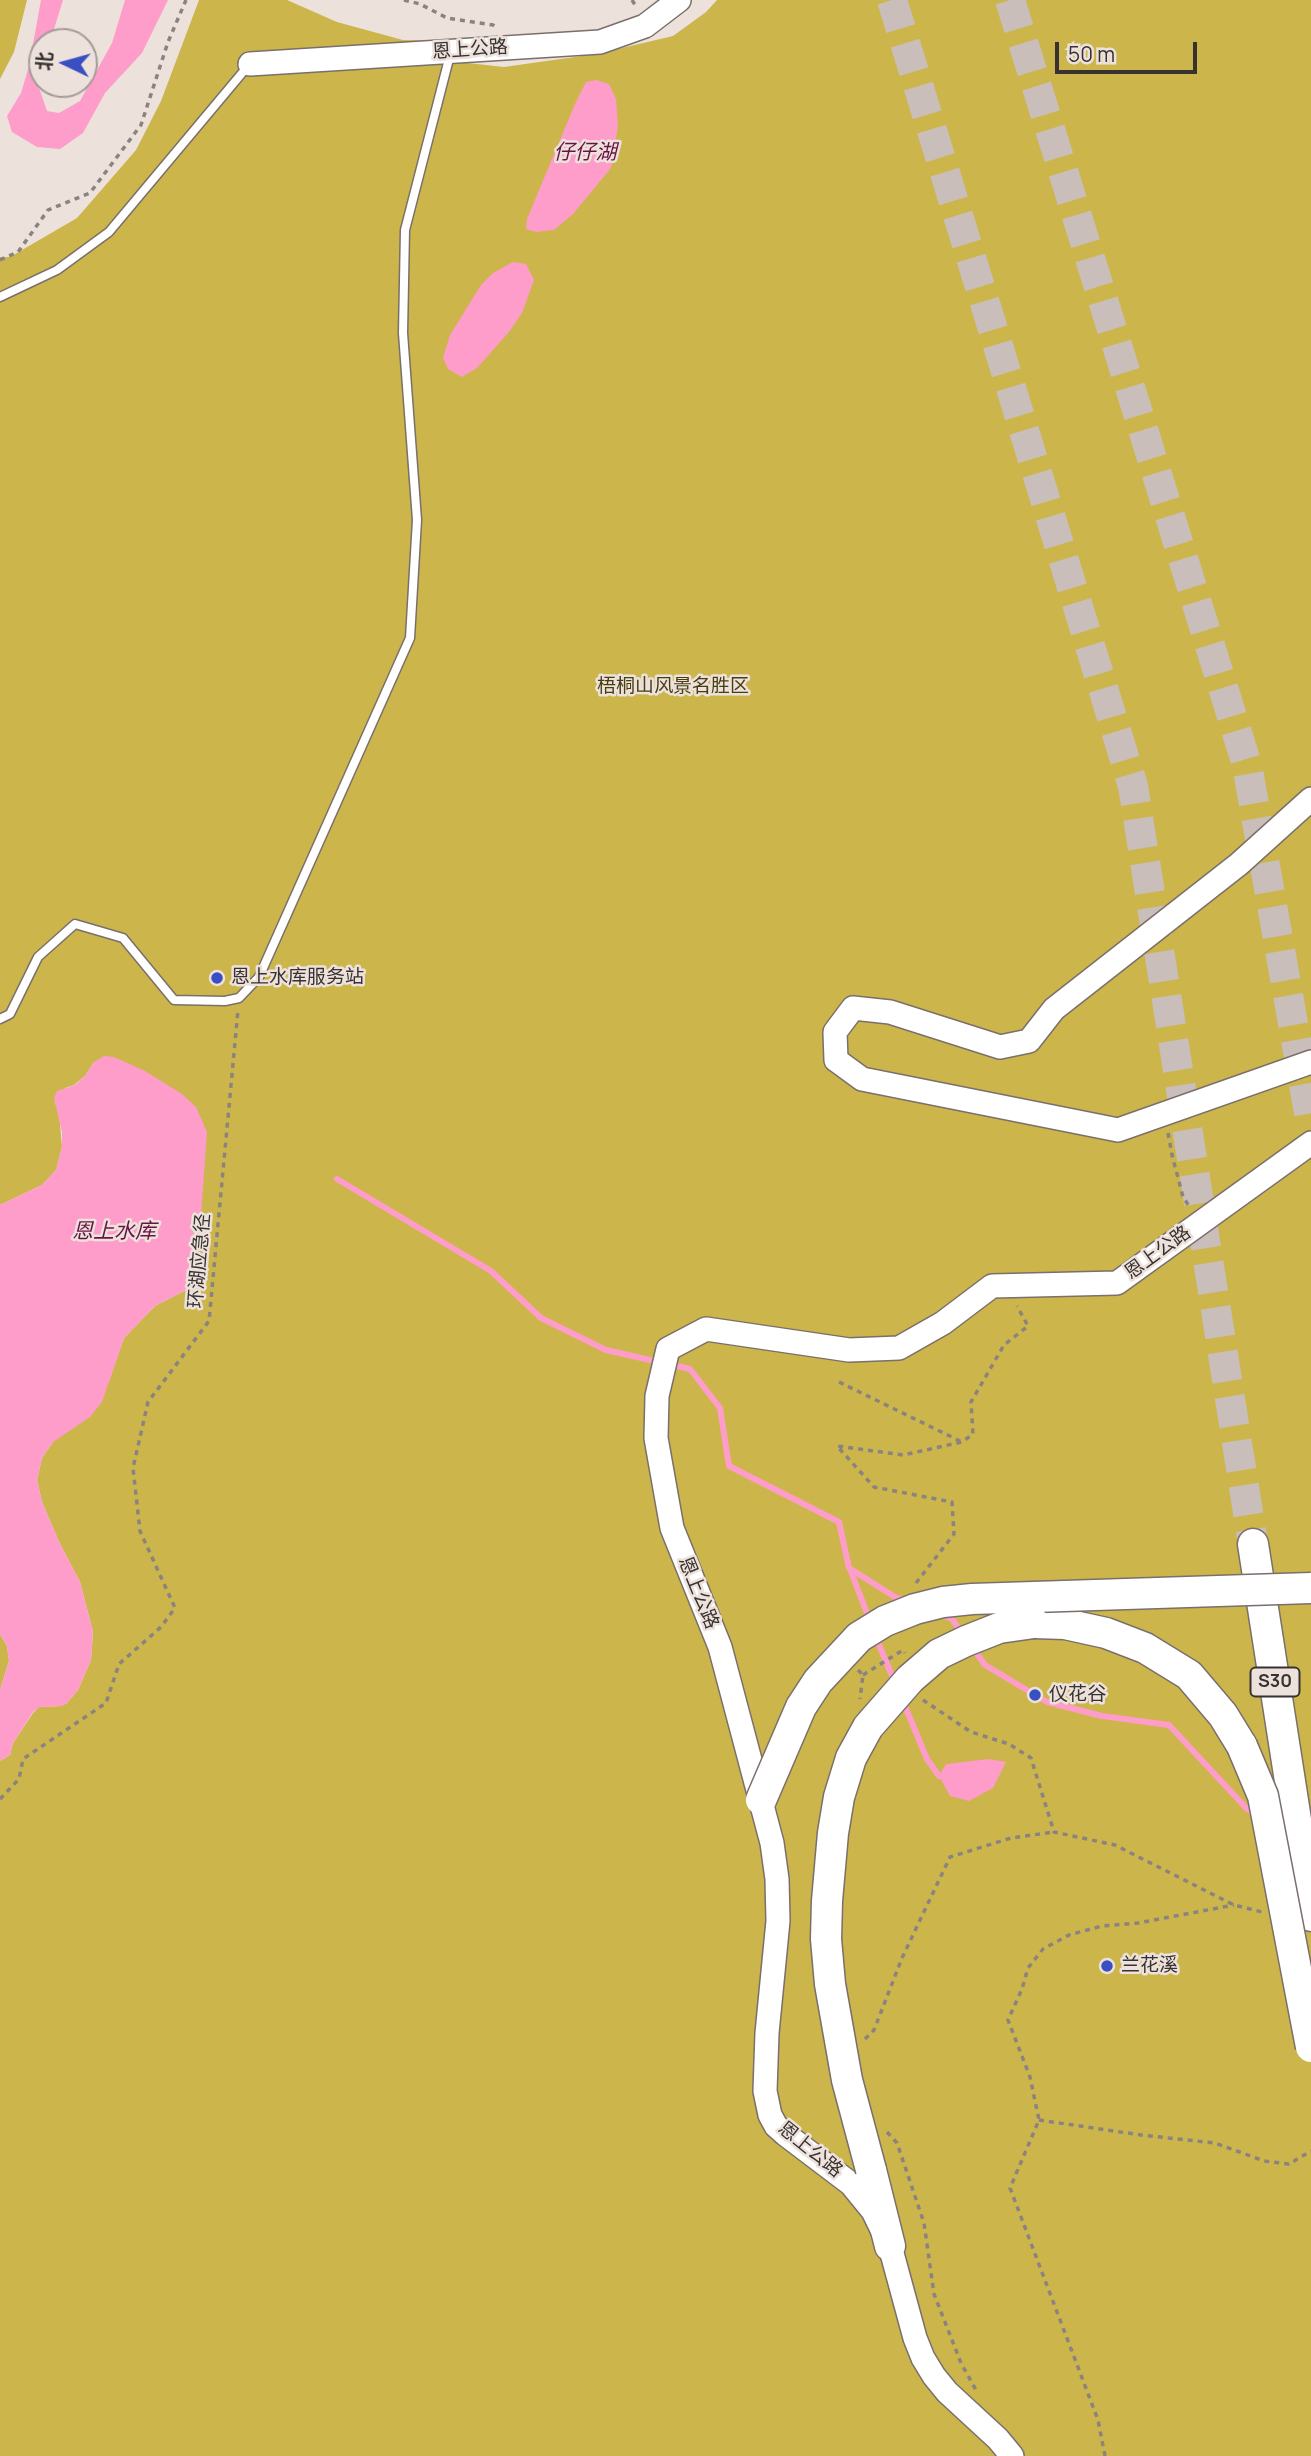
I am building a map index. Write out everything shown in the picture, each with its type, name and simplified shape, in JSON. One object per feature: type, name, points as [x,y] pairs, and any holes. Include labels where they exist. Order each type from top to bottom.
[{"type":"highway","name":"S30","points":[[1253,1544],[1311,1916]]},
{"type":"highway","points":[[761,1800],[801,1707],[818,1681],[859,1637],[885,1621],[915,1609],[972,1599],[1311,1588]]},
{"type":"highway","points":[[890,2246],[847,2080],[830,1984],[826,1939],[832,1833],[851,1758],[868,1727],[910,1679],[939,1654],[966,1641],[999,1628],[1034,1623],[1065,1624],[1106,1633],[1145,1648],[1189,1675],[1223,1715],[1242,1746],[1263,1796],[1311,2047]]},
{"type":"street","name":"恩上公路","points":[[250,64],[600,42],[645,26],[678,0]]},
{"type":"street","points":[[1311,799],[1239,864],[1054,1009],[1029,1041],[1000,1046],[890,1012],[853,1008],[835,1032],[836,1060],[862,1079],[1118,1129],[1311,1062]]},
{"type":"street","name":"恩上公路","points":[[1012,2456],[998,2439],[947,2392],[923,2358],[890,2246],[863,2198],[837,2172],[776,2126],[767,2104],[767,2033],[778,1921],[777,1880],[772,1843],[720,1647],[672,1528],[656,1438],[657,1396],[668,1349],[706,1329],[849,1350],[899,1348],[943,1322],[992,1286],[1117,1283],[1311,1143]]},
{"type":"lane","points":[[0,1019],[10,1014],[38,957],[75,924],[124,938],[174,1000],[225,1001],[239,998],[258,977],[410,638],[417,520],[403,333],[405,230],[451,51]]},
{"type":"lane","points":[[0,297],[57,270],[109,232],[250,64]]},
{"type":"path","points":[[0,260],[18,252],[48,210],[90,193],[141,125],[168,42],[186,0]]},
{"type":"path","points":[[404,0],[420,4],[447,18],[493,25],[508,34],[517,47]]},
{"type":"path","name":"环湖应急径","points":[[0,1799],[19,1779],[23,1759],[106,1703],[119,1664],[161,1627],[175,1608],[140,1531],[133,1468],[148,1402],[209,1321],[239,998]]},
{"type":"path","points":[[1172,1111],[1168,1132],[1172,1155],[1184,1197],[1200,1223]]},
{"type":"path","points":[[911,1590],[954,1534],[952,1502],[874,1487],[837,1446],[903,1455],[962,1442],[973,1434],[971,1402],[1004,1345],[1028,1326],[1016,1304]]},
{"type":"path","points":[[839,1382],[962,1442]]},
{"type":"path","points":[[859,1709],[863,1675],[903,1650],[909,1663]]},
{"type":"path","points":[[919,1689],[924,1702],[971,1732],[1009,1744],[1031,1758],[1054,1832]]},
{"type":"path","points":[[864,2039],[874,2030],[902,1958],[950,1857],[1011,1838],[1054,1832],[1115,1845],[1234,1905],[1273,1914]]},
{"type":"path","points":[[1105,2456],[1098,2420],[1010,2188],[1039,2120],[1030,2077],[1008,2020],[1028,1968],[1043,1949],[1069,1935],[1102,1926],[1138,1923],[1234,1905]]},
{"type":"path","points":[[1039,2120],[1215,2143],[1264,2161],[1289,2164],[1311,2151]]},
{"type":"path","points":[[880,2125],[897,2143],[924,2223],[934,2294],[961,2362],[980,2398]]},
{"type":"green space","points":[[0,0],[27,0],[14,52],[0,79]]},
{"type":"green space","name":"梧桐山风景名胜区","points":[[199,0],[287,0],[337,22],[403,40],[453,41],[468,63],[504,67],[596,54],[673,36],[706,12],[717,0],[1311,0],[1311,2456],[0,2456],[0,1761],[10,1755],[13,1743],[39,1707],[61,1706],[78,1690],[91,1660],[93,1632],[80,1582],[42,1502],[37,1480],[42,1458],[53,1442],[109,1381],[124,1338],[155,1306],[196,1285],[94,1062],[85,1076],[65,1088],[55,1103],[59,1112],[62,1147],[56,1170],[42,1185],[0,1205],[0,257],[10,257],[77,218],[136,150],[161,101]]},
{"type":"green space","points":[[0,1634],[7,1646],[9,1661],[0,1690]]},
{"type":"water","points":[[41,0],[63,0],[54,28],[36,28]]},
{"type":"water","points":[[125,0],[168,0],[142,53],[105,93],[83,133],[60,149],[37,147],[12,132],[7,116],[21,93],[28,69],[28,98],[42,98],[47,111],[59,113],[82,98],[98,98],[98,68],[112,43]]},
{"type":"water","name":"仔仔湖","points":[[596,80],[609,84],[616,99],[618,126],[611,168],[573,214],[554,230],[536,232],[526,229],[527,219],[575,104],[586,82]]},
{"type":"water","points":[[513,262],[526,264],[534,280],[522,313],[477,368],[462,377],[448,369],[443,358],[450,335],[481,285],[493,273]]},
{"type":"water","name":"恩上水库","points":[[104,1056],[114,1057],[145,1071],[182,1094],[196,1107],[207,1132],[196,1285],[155,1306],[124,1338],[102,1402],[90,1417],[53,1442],[42,1458],[37,1480],[42,1502],[80,1582],[93,1632],[91,1660],[78,1690],[67,1703],[40,1707],[33,1712],[13,1743],[10,1755],[0,1761],[0,1690],[9,1661],[7,1646],[0,1634],[0,1205],[42,1185],[56,1170],[62,1147],[62,1132],[54,1098],[57,1091],[75,1085],[94,1062]]},
{"type":"water","points":[[989,1759],[1006,1762],[993,1788],[969,1801],[950,1796],[939,1776],[946,1764]]},
{"type":"waterway","points":[[337,1179],[491,1271],[541,1318],[606,1350],[690,1369],[720,1408],[729,1466],[839,1522],[849,1568],[906,1601]]},
{"type":"waterway","points":[[850,1569],[870,1621]]},
{"type":"waterway","points":[[939,1614],[952,1619],[962,1633]]},
{"type":"waterway","points":[[875,1635],[895,1683]]},
{"type":"waterway","points":[[973,1648],[985,1665],[1047,1702],[1102,1716],[1169,1725],[1247,1809],[1256,1814]]},
{"type":"waterway","points":[[902,1699],[927,1759],[939,1776]]},
{"type":"tunnel","points":[[892,0],[1133,786],[1253,1544]]},
{"type":"tunnel","points":[[1010,0],[1247,765],[1311,1124]]},
{"type":"place","name":"恩上水库服务站","points":[[217,978]]},
{"type":"place","name":"仪花谷","points":[[1035,1695]]},
{"type":"place","name":"兰花溪","points":[[1107,1966]]}]
